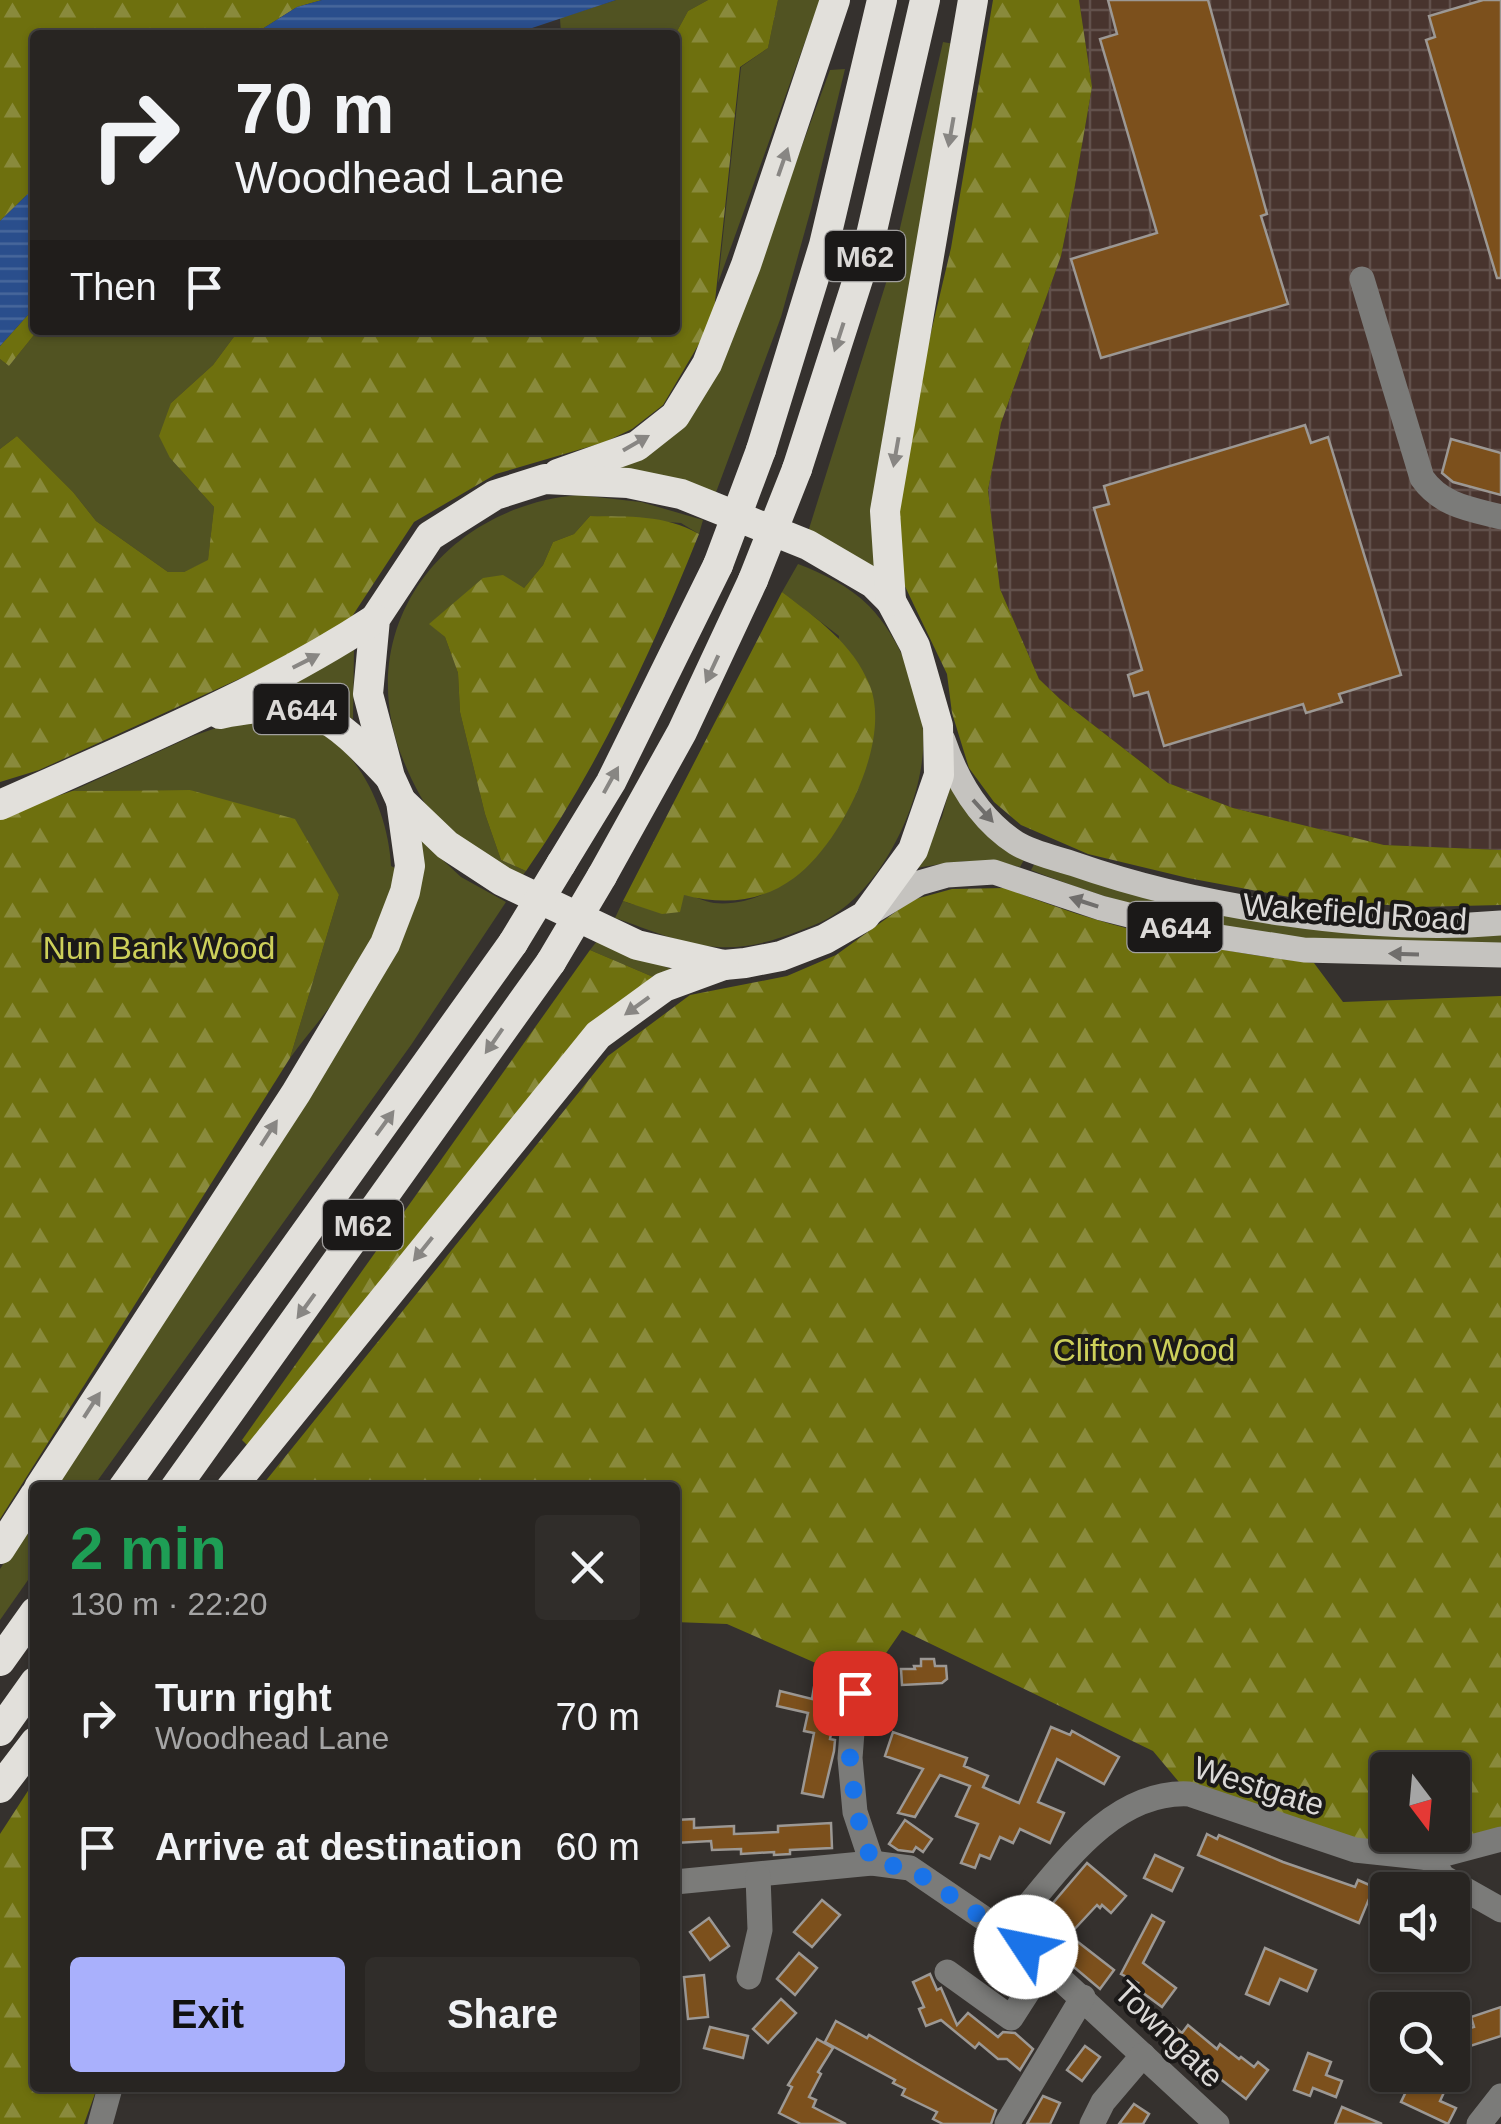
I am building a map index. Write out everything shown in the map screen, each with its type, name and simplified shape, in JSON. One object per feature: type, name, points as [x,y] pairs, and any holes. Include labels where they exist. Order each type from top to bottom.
[{"type":"highway","name":"M62","points":[[179,1482],[551,962],[682,732],[753,580],[797,469],[868,248],[924,0]]},
{"type":"highway","points":[[891,601],[885,511],[974,0]]},
{"type":"highway","points":[[545,479],[636,446],[674,416],[708,364],[746,265],[832,11]]},
{"type":"highway","name":"M62","points":[[128,1482],[514,943],[611,782],[718,566],[761,450],[824,245],[879,14]]},
{"type":"highway","name":"A644","points":[[0,805],[188,720],[325,651],[375,618],[430,536],[495,495],[545,479],[628,483],[681,494],[808,545],[873,583],[891,601],[916,646],[938,726],[939,775],[913,850],[865,916],[826,939],[781,956],[724,965],[637,945],[502,880],[447,845],[345,730],[312,711],[274,706],[188,720]]},
{"type":"highway","name":"A644","points":[[375,618],[368,694],[396,789]]},
{"type":"highway","points":[[44,1482],[296,1093],[385,944],[406,892],[410,866],[396,789]]},
{"type":"highway","points":[[236,1482],[598,1034],[664,987],[724,965]]},
{"type":"highway","points":[[0,1550],[30,1502]]},
{"type":"highway","points":[[0,1660],[30,1619]]},
{"type":"highway","points":[[0,1731],[30,1689]]},
{"type":"highway","points":[[0,1788],[30,1749]]},
{"type":"main road","name":"Wakefield Road","points":[[938,726],[954,774],[979,810],[1018,844],[1108,876],[1206,900],[1340,920],[1456,927],[1501,923]]},
{"type":"main road","name":"Wakefield Road","points":[[865,916],[919,883],[947,875],[994,872],[1101,908],[1207,935],[1304,950],[1501,955]]},
{"type":"street","points":[[1362,279],[1422,478],[1449,504],[1501,517]]},
{"type":"street","points":[[855,1693],[850,1758],[856,1812],[872,1863]]},
{"type":"street","name":"Westgate","points":[[1004,1933],[1095,1832],[1123,1810],[1163,1793],[1189,1794],[1356,1850],[1430,1858]]},
{"type":"street","points":[[1501,1839],[1430,1858],[1442,1877],[1501,1910]]},
{"type":"street","name":"Towngate","points":[[680,1882],[872,1863],[910,1868],[1046,1965],[1217,2124]]},
{"type":"street","points":[[749,1978],[760,1930],[758,1876]]},
{"type":"street","points":[[947,1972],[1011,2018],[1046,1965]]},
{"type":"street","points":[[1007,2124],[1083,1997]]},
{"type":"street","points":[[1092,2124],[1103,2102],[1143,2056]]},
{"type":"street","points":[[100,2124],[109,2092]]},
{"type":"street","points":[[1479,2124],[1501,2096]]},
{"type":"shaded area","points":[[1079,0],[1501,0],[1501,850],[1384,845],[1233,808],[1168,783],[1039,679],[1000,589],[988,490],[1001,423],[1061,256],[1074,191],[1092,87]]},
{"type":"green space","points":[[0,0],[322,0],[297,7],[261,30],[30,30],[30,192],[0,221]]},
{"type":"green space","points":[[616,0],[708,0],[688,11],[678,30],[561,30],[560,18]]},
{"type":"green space","points":[[708,0],[778,0],[768,48],[740,67],[713,320],[663,405],[632,429],[605,442],[496,474],[414,522],[351,618],[316,644],[39,770],[0,782],[0,449],[17,436],[96,521],[168,572],[184,572],[208,560],[214,507],[170,458],[159,436],[171,403],[213,365],[235,335],[680,335],[678,30],[688,11]]},
{"type":"green space","points":[[778,0],[820,0],[718,283],[741,67],[768,48]]},
{"type":"green space","points":[[993,0],[1079,0],[1092,87],[1061,256],[1001,423],[988,490],[1000,589],[1039,679],[1168,783],[1233,808],[1384,845],[1501,850],[1501,905],[1417,907],[1300,899],[1088,854],[1021,825],[994,802],[969,768],[952,713],[947,674],[901,578],[896,535],[915,400],[951,248]]},
{"type":"green space","points":[[943,42],[954,44],[884,428],[878,479],[880,577],[808,532],[891,267]]},
{"type":"green space","points":[[845,69],[781,317],[715,495],[617,469],[681,428],[698,407],[740,314],[830,70]]},
{"type":"green space","points":[[30,313],[30,335],[34,335],[9,366],[0,359],[0,346]]},
{"type":"green space","points":[[34,335],[235,335],[213,365],[171,403],[170,458],[214,507],[208,561],[184,572],[168,572],[96,521],[17,436],[0,449],[0,359],[9,366]]},
{"type":"green space","points":[[578,495],[641,502],[703,520],[699,534],[681,523],[590,516],[574,534],[553,542],[543,565],[524,588],[483,579],[430,624],[445,637],[458,673],[460,712],[485,814],[501,860],[526,871],[519,880],[451,835],[426,805],[404,762],[390,713],[389,666],[399,623],[419,584],[449,550],[486,523],[529,505]]},
{"type":"green space","points":[[590,516],[659,520],[699,534],[622,708],[577,791],[526,871],[501,860],[485,814],[460,712],[458,673],[445,637],[429,624],[483,578],[503,575],[524,588],[543,565],[553,542],[574,534]]},
{"type":"green space","points":[[798,564],[836,581],[869,606],[890,633],[913,680],[921,714],[923,755],[910,810],[898,837],[884,862],[848,905],[827,919],[769,941],[739,947],[705,946],[615,918],[623,901],[648,905],[684,895],[710,902],[744,901],[772,890],[818,854],[839,636],[782,592]]},
{"type":"green space","points":[[782,592],[844,644],[870,686],[875,709],[874,735],[858,791],[844,818],[811,863],[768,893],[727,901],[684,895],[680,912],[662,914],[623,901]]},
{"type":"green space","points":[[354,649],[353,719],[312,698],[272,691]]},
{"type":"green space","points":[[262,721],[317,731],[348,755],[379,808],[391,866],[395,868],[390,896],[371,947],[290,1058],[339,895],[190,790],[72,791],[193,736]]},
{"type":"green space","points":[[950,787],[1025,858],[1020,867],[969,861],[917,868],[942,817]]},
{"type":"green space","name":"Nun Bank Wood","points":[[190,790],[295,819],[339,895],[290,1058],[0,1519],[0,816],[72,791]]},
{"type":"green space","points":[[420,839],[461,877],[506,902],[411,1045],[97,1482],[57,1482],[305,1099]]},
{"type":"green space","points":[[1036,861],[1120,888],[1501,931],[1501,945],[1339,942],[1222,926],[1143,908],[1068,884],[1031,870]]},
{"type":"green space","name":"Clifton Wood","points":[[1006,888],[1081,915],[1157,936],[1314,963],[1343,1002],[1501,996],[1501,1841],[1470,1848],[1470,1752],[1370,1752],[1370,1842],[1189,1794],[1153,1751],[902,1630],[864,1685],[847,1681],[843,1675],[727,1624],[680,1622],[680,1482],[265,1482],[608,1056],[690,995],[787,976],[836,955],[912,900],[952,889]]},
{"type":"green space","points":[[597,941],[674,970],[658,979],[590,950]]},
{"type":"green space","points":[[590,950],[658,979],[250,1448],[242,1440]]},
{"type":"green space","points":[[30,1523],[30,1577],[0,1620],[0,1569]]},
{"type":"green space","points":[[30,1788],[30,2092],[96,2092],[84,2124],[0,2124],[0,1834]]},
{"type":"green space","name":"Clifton Wood","points":[[1407,1852],[1455,1852],[1430,1858]]},
{"type":"water","points":[[322,0],[616,0],[526,30],[261,30],[297,7]]},
{"type":"water","points":[[30,192],[30,313],[0,346],[0,221]]},
{"type":"building","points":[[1108,0],[1208,0],[1267,214],[1261,216],[1288,304],[1101,358],[1071,259],[1157,233],[1100,39],[1117,34]]},
{"type":"building","points":[[1483,0],[1501,0],[1501,278],[1497,278],[1426,40],[1435,37],[1429,16]]},
{"type":"building","points":[[1305,425],[1311,443],[1328,437],[1401,675],[1339,694],[1342,702],[1306,713],[1303,704],[1164,746],[1148,692],[1134,696],[1128,675],[1142,670],[1094,508],[1109,504],[1104,486]]},
{"type":"building","points":[[1451,439],[1501,453],[1501,495],[1453,482],[1442,473]]},
{"type":"building","points":[[921,1659],[934,1659],[935,1666],[946,1666],[947,1679],[942,1683],[902,1685],[901,1669],[921,1666]]},
{"type":"building","points":[[815,1681],[841,1686],[830,1739],[835,1740],[834,1751],[823,1797],[802,1793],[814,1733],[804,1731],[808,1713],[777,1706],[780,1691],[812,1699]]},
{"type":"building","points":[[1051,1727],[1070,1735],[1072,1731],[1119,1757],[1104,1784],[1057,1759],[1038,1802],[1064,1813],[1050,1843],[1020,1829],[1013,1843],[1000,1837],[990,1859],[980,1855],[975,1868],[961,1863],[978,1824],[956,1816],[970,1786],[940,1775],[915,1817],[898,1813],[923,1769],[885,1756],[893,1732],[967,1758],[964,1766],[988,1776],[983,1787],[1019,1803]]},
{"type":"building","points":[[694,1819],[694,1828],[734,1826],[734,1834],[831,1823],[832,1848],[790,1850],[790,1854],[774,1855],[741,1854],[741,1849],[712,1850],[711,1841],[680,1843],[680,1820]]},
{"type":"building","points":[[905,1820],[932,1839],[923,1852],[916,1847],[913,1852],[898,1850],[889,1844]]},
{"type":"building","points":[[1207,1834],[1217,1839],[1219,1835],[1355,1887],[1358,1880],[1370,1885],[1370,1897],[1359,1923],[1198,1855]]},
{"type":"building","points":[[1155,1855],[1183,1868],[1172,1891],[1144,1878]]},
{"type":"building","points":[[1087,1863],[1126,1896],[1111,1913],[1097,1905],[1069,1935],[1114,1970],[1100,1989],[1030,1930]]},
{"type":"building","points":[[822,1900],[840,1915],[812,1947],[794,1932]]},
{"type":"building","points":[[1152,1915],[1164,1922],[1143,1963],[1176,1988],[1162,2007],[1135,1987],[1138,1983],[1121,1974]]},
{"type":"building","points":[[709,1918],[729,1946],[710,1960],[690,1932]]},
{"type":"building","points":[[1265,1948],[1316,1970],[1307,1991],[1280,1979],[1269,2004],[1246,1994]]},
{"type":"building","points":[[799,1953],[817,1968],[795,1995],[777,1979]]},
{"type":"building","points":[[930,1974],[937,1990],[941,1988],[957,2025],[968,2013],[998,2037],[1003,2032],[1015,2033],[1033,2049],[1020,2070],[979,2043],[975,2048],[941,2020],[926,2026],[919,2009],[924,2007],[913,1982]]},
{"type":"building","points":[[704,1975],[708,2017],[688,2019],[684,1977]]},
{"type":"building","points":[[781,1999],[796,2013],[768,2043],[753,2029]]},
{"type":"building","points":[[1501,2007],[1501,2036],[1470,2046],[1470,2028],[1474,2027],[1471,2017]]},
{"type":"building","points":[[836,2021],[867,2038],[869,2035],[996,2110],[991,2124],[943,2124],[933,2119],[937,2112],[902,2095],[905,2089],[893,2083],[895,2080],[825,2042]]},
{"type":"building","points":[[1172,2025],[1182,2033],[1188,2025],[1217,2049],[1220,2044],[1239,2059],[1254,2067],[1258,2062],[1268,2070],[1246,2099],[1214,2074],[1210,2079],[1161,2038]]},
{"type":"building","points":[[710,2027],[748,2036],[743,2058],[704,2048]]},
{"type":"building","points":[[817,2039],[833,2048],[809,2097],[816,2100],[813,2107],[846,2124],[801,2124],[779,2113],[792,2087],[788,2085]]},
{"type":"building","points":[[1085,2046],[1100,2057],[1082,2081],[1067,2070]]},
{"type":"building","points":[[1308,2053],[1331,2062],[1326,2075],[1342,2081],[1336,2097],[1313,2088],[1310,2096],[1294,2090]]},
{"type":"building","points":[[1406,2092],[1444,2092],[1440,2101],[1456,2108],[1448,2124],[1401,2102]]},
{"type":"building","points":[[1043,2096],[1060,2103],[1050,2124],[1027,2124]]},
{"type":"building","points":[[1134,2104],[1149,2114],[1143,2124],[1119,2124]]},
{"type":"building","points":[[1342,2107],[1382,2124],[1335,2124]]},
{"type":"route","points":[[855,1693],[850,1758],[856,1812],[872,1863],[910,1868],[1026,1947]]}]
